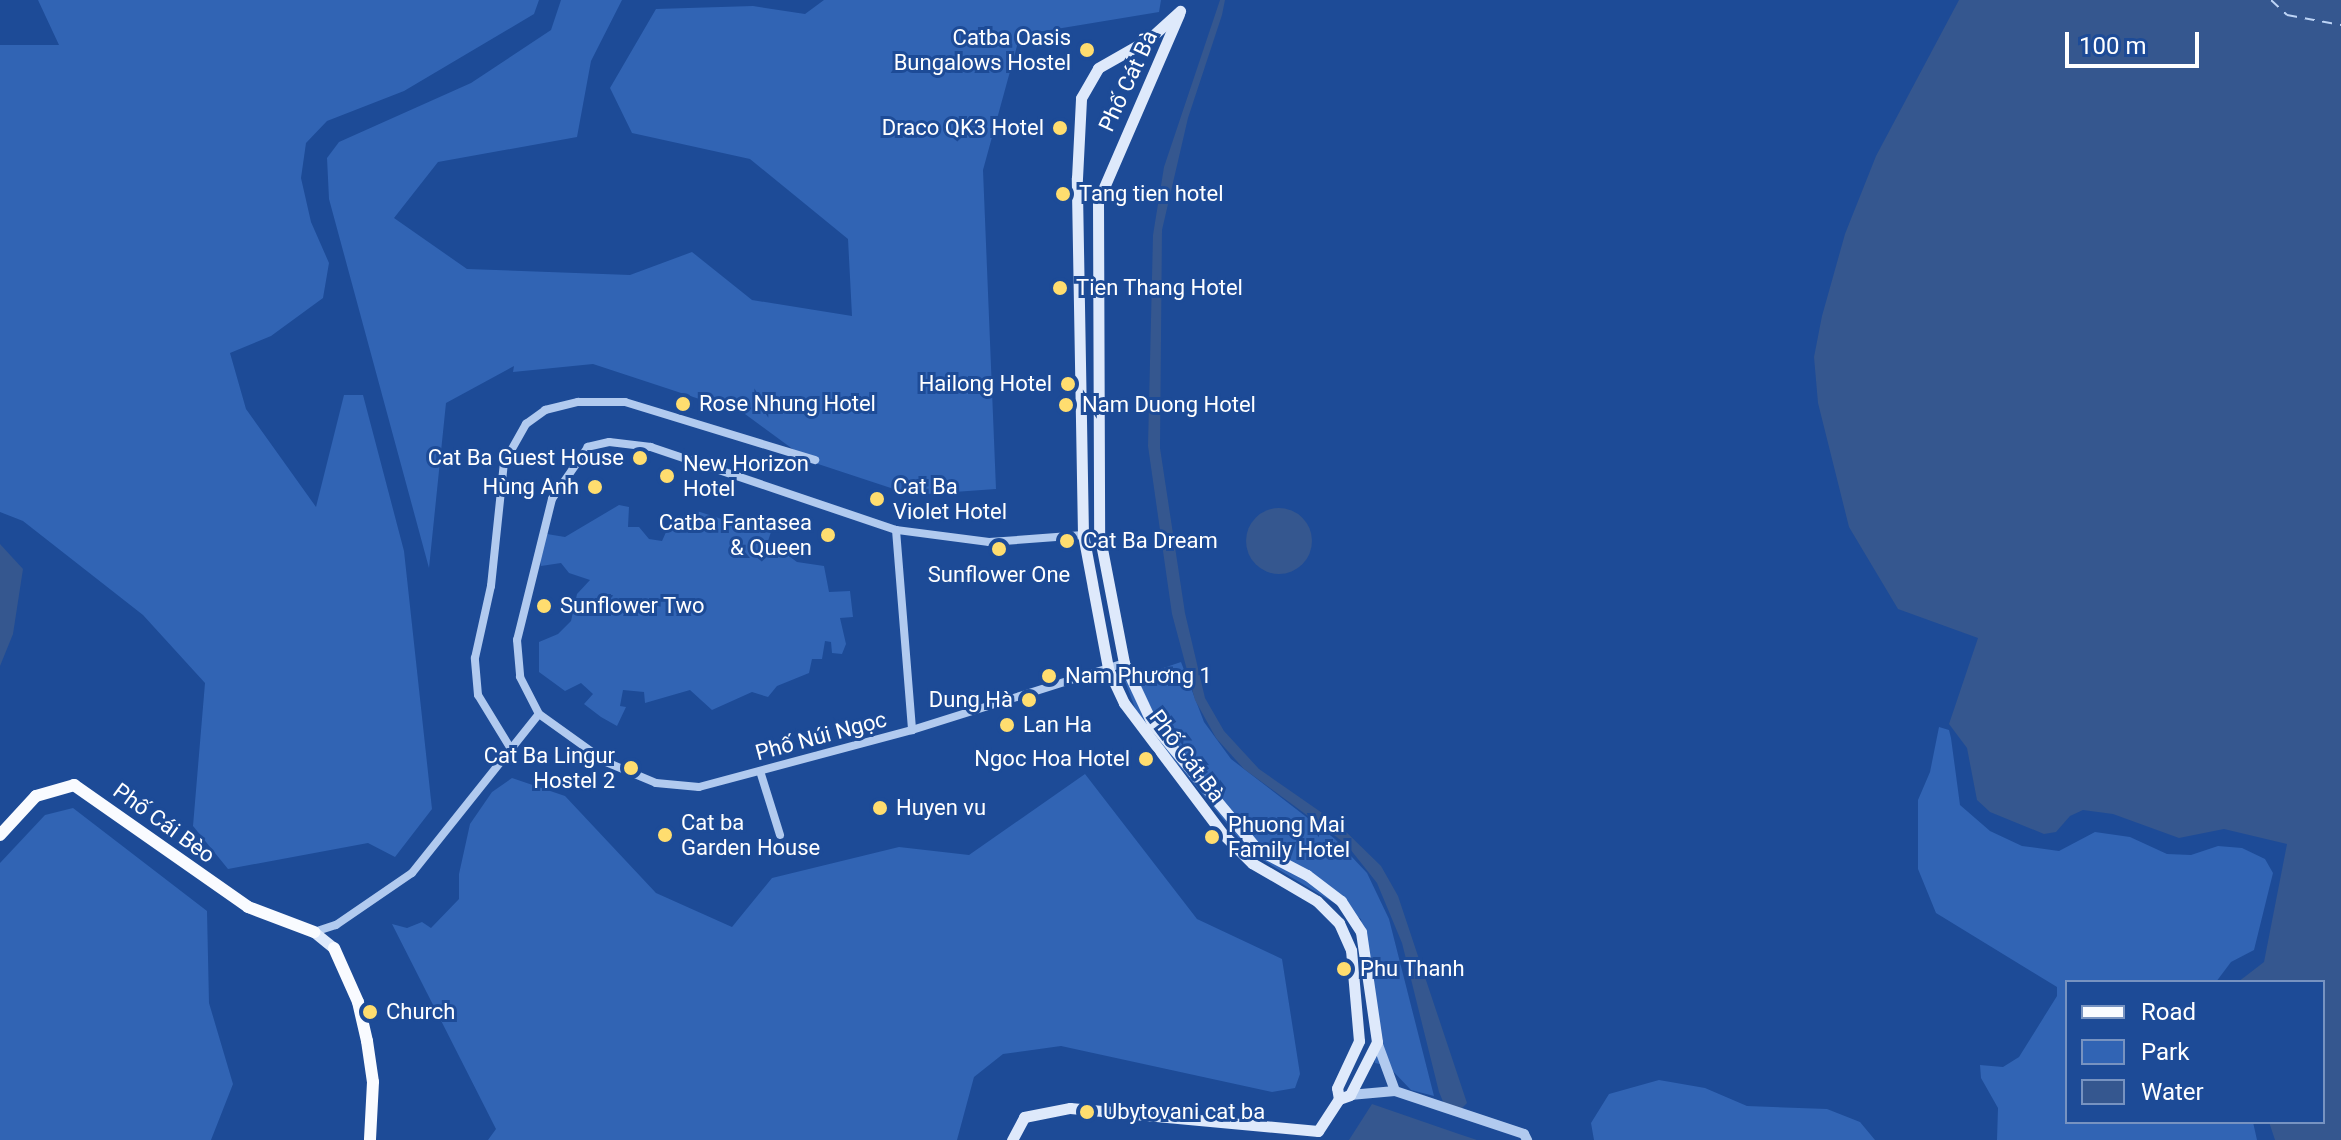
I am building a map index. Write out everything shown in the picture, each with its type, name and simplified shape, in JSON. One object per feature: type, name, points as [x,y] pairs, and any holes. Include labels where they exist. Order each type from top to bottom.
[{"type":"main road","name":"Phố Cát Bà","points":[[1180,6],[1149,39],[1098,68],[1081,98],[1083,535],[1108,668],[1141,731],[1211,820],[1252,863],[1317,901],[1339,923],[1351,950],[1359,1041]]},
{"type":"main road","name":"Phố Cát Bà","points":[[1180,6],[1098,201],[1099,533],[1124,663],[1152,723],[1257,849],[1307,875],[1351,916],[1361,932],[1377,1042]]},
{"type":"main road","points":[[1081,347],[1097,347]]},
{"type":"main road","name":"Phố Cái Bèo","points":[[0,835],[36,796],[74,785],[248,907],[314,932],[334,948],[358,1002],[367,1041],[373,1082],[370,1140]]},
{"type":"main road","points":[[1211,820],[1223,810]]},
{"type":"main road","points":[[1339,923],[1351,916]]},
{"type":"main road","points":[[1012,1140],[1024,1117],[1070,1108],[1318,1135],[1344,1097],[1377,1042],[1359,1041],[1337,1088],[1344,1097]]},
{"type":"street","points":[[511,749],[478,695],[475,658],[491,586],[504,463],[526,424],[545,410],[578,402],[625,402],[815,460]]},
{"type":"street","name":"Phố Núi Ngọc","points":[[1083,535],[989,542],[896,530],[651,447],[609,442],[588,447],[552,499],[517,640],[520,677],[539,714],[606,762],[656,783],[699,787],[912,730],[1124,663]]},
{"type":"street","points":[[896,530],[912,730]]},
{"type":"street","points":[[1083,535],[1099,533]]},
{"type":"street","points":[[314,932],[336,925],[423,863],[539,714]]},
{"type":"street","points":[[760,771],[780,835]]},
{"type":"street","name":"Phố Cái Bèo","points":[[334,948],[336,925]]},
{"type":"street","points":[[1377,1042],[1395,1091]]},
{"type":"street","points":[[1344,1097],[1395,1091],[1464,1117],[1524,1134],[1527,1140]]},
{"type":"green space","points":[[38,0],[539,0],[534,14],[404,91],[327,121],[306,143],[301,178],[311,222],[329,263],[323,298],[271,336],[230,353],[246,409],[316,507],[344,395],[363,395],[404,551],[432,809],[395,857],[368,843],[228,869],[193,826],[205,683],[143,615],[23,521],[0,512],[0,45],[59,45]]},
{"type":"green space","points":[[561,0],[622,0],[591,61],[577,137],[438,162],[394,218],[467,269],[630,275],[692,252],[752,300],[852,316],[848,239],[750,159],[632,133],[610,88],[656,9],[753,6],[805,14],[824,0],[1161,0],[1159,12],[1020,35],[983,170],[996,489],[912,495],[809,461],[745,414],[593,364],[513,372],[514,366],[446,403],[429,568],[329,199],[327,158],[339,142],[471,83],[551,30]]},
{"type":"green space","points":[[619,505],[629,507],[628,527],[639,527],[649,539],[662,541],[672,519],[691,528],[697,511],[761,532],[765,523],[773,526],[768,541],[797,562],[824,566],[829,592],[850,591],[853,617],[840,618],[846,644],[842,654],[832,653],[831,642],[825,641],[822,659],[812,659],[809,673],[777,686],[768,697],[752,692],[712,710],[690,690],[645,703],[644,692],[623,690],[620,706],[626,707],[617,726],[601,717],[584,704],[593,694],[581,683],[565,691],[539,672],[539,642],[558,634],[571,621],[577,594],[590,580],[569,573],[561,563],[541,566],[540,558],[547,534],[565,537]]},
{"type":"green space","points":[[1181,662],[1204,722],[1231,759],[1335,839],[1367,873],[1389,919],[1434,1096],[1411,1090],[1388,1066],[1375,1063],[1361,919],[1251,853],[1138,716],[1125,681]]},
{"type":"green space","points":[[1939,727],[1949,730],[1960,805],[1990,831],[2022,846],[2059,851],[2095,832],[2130,837],[2167,854],[2191,855],[2218,846],[2242,848],[2265,859],[2273,873],[2254,950],[2231,962],[2218,980],[2065,980],[2065,1124],[2253,1124],[2257,1140],[1997,1140],[1998,1108],[1981,1078],[1980,1065],[2003,1067],[2019,1057],[2057,996],[2057,987],[1936,913],[1918,869],[1918,800],[1930,772]]},
{"type":"green space","points":[[1085,774],[1197,919],[1282,959],[1300,1074],[1295,1088],[1272,1092],[1061,1046],[1003,1054],[974,1077],[957,1140],[488,1140],[496,1129],[392,924],[407,928],[422,922],[431,928],[459,899],[459,874],[470,824],[492,792],[512,778],[565,796],[656,893],[732,927],[772,878],[899,847],[969,855]]},
{"type":"green space","points":[[73,808],[207,911],[209,1003],[233,1084],[211,1140],[0,1140],[0,863],[45,815]]},
{"type":"green space","points":[[1659,1080],[1705,1088],[1747,1106],[1827,1109],[1860,1122],[1875,1140],[1594,1140],[1591,1123],[1609,1094]]},
{"type":"water","points":[[1220,0],[1225,0],[1222,15],[1188,118],[1162,230],[1160,448],[1185,613],[1205,698],[1224,731],[1259,769],[1338,824],[1381,866],[1398,896],[1467,1103],[1461,1109],[1444,1104],[1439,1092],[1402,943],[1377,883],[1346,844],[1244,769],[1216,738],[1195,700],[1172,614],[1148,446],[1153,235],[1164,167]]},
{"type":"water","points":[[1959,0],[2341,0],[2341,1140],[2275,1140],[2270,1124],[2325,1124],[2325,980],[2241,980],[2264,962],[2287,844],[2224,829],[2179,838],[2113,814],[2083,810],[2070,816],[2056,832],[2044,834],[1990,812],[1977,800],[1967,748],[1949,724],[1978,638],[1898,609],[1849,527],[1818,403],[1814,357],[1822,316],[1845,234],[1876,156]]},
{"type":"water","points":[[1279,508],[1302,518],[1312,541],[1302,564],[1279,574],[1256,564],[1246,541],[1256,518]]},
{"type":"water","points":[[0,544],[23,569],[13,634],[0,666]]},
{"type":"water","points":[[1372,1104],[1456,1133],[1477,1140],[1349,1140]]},
{"type":"ferry route","points":[[2271,0],[2287,15],[2341,25]]},
{"type":"place","name":"Catba Oasis Bungalows Hostel","points":[[1087,50]]},
{"type":"place","name":"Draco QK3 Hotel","points":[[1060,128]]},
{"type":"place","name":"Tang tien hotel","points":[[1063,194]]},
{"type":"place","name":"Tien Thang Hotel","points":[[1060,288]]},
{"type":"place","name":"Hailong Hotel","points":[[1068,384]]},
{"type":"place","name":"Rose Nhung Hotel","points":[[683,404]]},
{"type":"place","name":"Nam Duong Hotel","points":[[1066,405]]},
{"type":"place","name":"Cat Ba Guest House","points":[[640,458]]},
{"type":"place","name":"New Horizon Hotel","points":[[667,476]]},
{"type":"place","name":"Hùng Anh","points":[[595,487]]},
{"type":"place","name":"Cat Ba Violet Hotel","points":[[877,499]]},
{"type":"place","name":"Catba Fantasea & Queen","points":[[828,535]]},
{"type":"place","name":"Cat Ba Dream","points":[[1067,541]]},
{"type":"place","name":"Sunflower One","points":[[999,549]]},
{"type":"place","name":"Sunflower Two","points":[[544,606]]},
{"type":"place","name":"Nam Phương 1","points":[[1049,676]]},
{"type":"place","name":"Dung Hà","points":[[1029,700]]},
{"type":"place","name":"Lan Ha","points":[[1007,725]]},
{"type":"place","name":"Ngoc Hoa Hotel","points":[[1146,759]]},
{"type":"place","name":"Cat Ba Lingur Hostel 2","points":[[631,768]]},
{"type":"place","name":"Huyen vu","points":[[880,808]]},
{"type":"place","name":"Cat ba Garden House","points":[[665,835]]},
{"type":"place","name":"Phuong Mai Family Hotel","points":[[1212,837]]},
{"type":"place","name":"Phu Thanh","points":[[1344,969]]},
{"type":"place","name":"Church","points":[[370,1012]]},
{"type":"place","name":"Ubytovani cat ba","points":[[1087,1112]]}]
